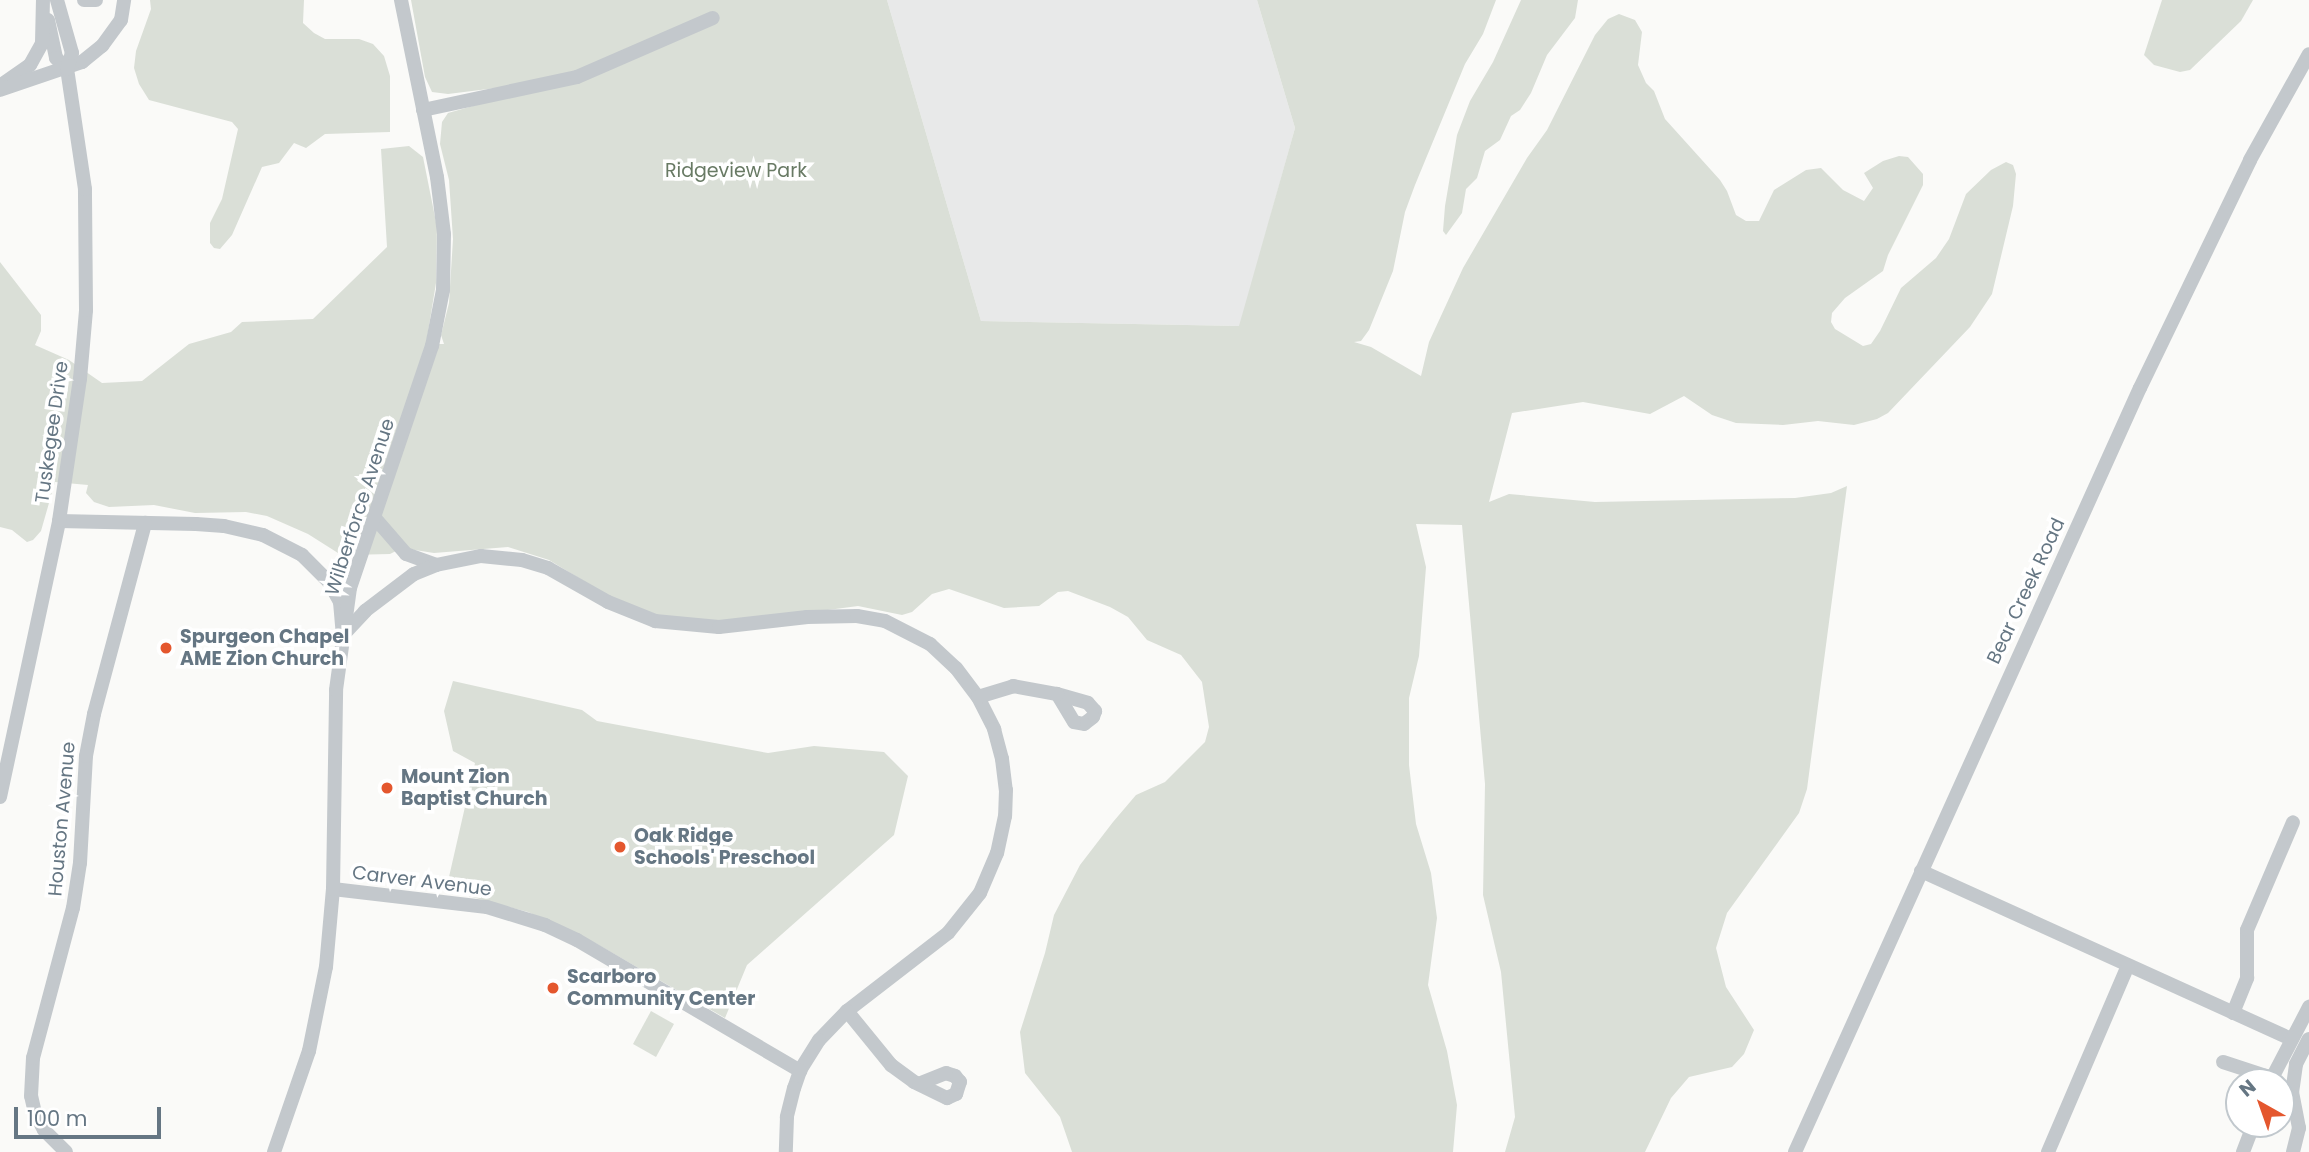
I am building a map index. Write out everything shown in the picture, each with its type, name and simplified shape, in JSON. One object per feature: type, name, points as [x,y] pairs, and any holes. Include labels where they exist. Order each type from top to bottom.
[{"type":"street","name":"Tuskegee Drive","points":[[43,0],[55,58],[67,69]]},
{"type":"street","points":[[0,88],[30,65],[41,43],[43,0]]},
{"type":"street","name":"Tuskegee Drive","points":[[0,797],[58,521],[79,388],[86,310],[85,188],[67,69],[72,53],[57,0]]},
{"type":"street","points":[[84,0],[96,0]]},
{"type":"street","points":[[0,88],[67,69],[82,62],[102,46],[121,20],[124,0]]},
{"type":"street","name":"Wilberforce Avenue","points":[[274,1152],[310,1050],[326,967],[333,889],[335,690],[350,588],[432,346],[443,290],[442,222],[401,0]]},
{"type":"street","points":[[423,110],[577,77],[713,18]]},
{"type":"street","name":"Bear Creek Road","points":[[1795,1152],[2140,388],[2250,160],[2309,54]]},
{"type":"street","points":[[374,517],[406,555],[436,565]]},
{"type":"street","points":[[58,521],[224,526],[263,535],[283,543],[316,566],[335,591],[343,617],[343,635]]},
{"type":"street","name":"Houston Avenue","points":[[66,1152],[44,1130],[35,1113],[30,1077],[73,908],[81,851],[86,756],[94,714],[145,523]]},
{"type":"street","points":[[343,635],[394,587],[436,565],[481,556],[522,560],[548,568],[643,618],[690,627],[740,627],[835,616],[885,621],[930,644],[956,668],[978,697],[994,729],[1005,780],[1003,833],[990,872],[974,902],[948,933],[847,1011],[818,1040],[800,1071],[787,1117],[786,1152]]},
{"type":"street","points":[[978,697],[1013,686],[1057,694]]},
{"type":"street","points":[[2233,1013],[2247,978],[2247,930],[2292,822]]},
{"type":"street","points":[[1921,872],[2292,1039]]},
{"type":"street","name":"Carver Avenue","points":[[333,889],[487,906],[545,925],[578,940],[800,1071]]},
{"type":"street","points":[[2048,1152],[2128,965]]},
{"type":"street","points":[[2277,1068],[2309,1007]]},
{"type":"street","points":[[847,1011],[891,1065],[919,1084]]},
{"type":"street","points":[[2293,1152],[2304,1130],[2292,1093],[2296,1064],[2309,1039]]},
{"type":"street","points":[[2223,1062],[2239,1068]]},
{"type":"shaded area","points":[[887,0],[1257,0],[1295,128],[1240,326],[981,321]]},
{"type":"green space","points":[[150,0],[304,0],[303,23],[314,33],[325,39],[359,39],[373,44],[384,56],[390,76],[390,132],[325,134],[306,148],[294,143],[279,163],[262,167],[232,235],[220,249],[214,248],[210,243],[210,223],[222,199],[238,129],[232,122],[149,100],[139,84],[134,68],[136,51],[151,9]]},
{"type":"green space","name":"Ridgeview Park","points":[[411,0],[887,0],[981,321],[1239,326],[1295,128],[1257,0],[1496,0],[1483,34],[1465,64],[1415,185],[1405,212],[1393,271],[1369,330],[1361,341],[1354,342],[1371,347],[1421,376],[1429,342],[1463,268],[1527,158],[1547,130],[1595,35],[1608,19],[1619,14],[1635,20],[1642,32],[1638,65],[1646,83],[1654,91],[1665,119],[1720,180],[1736,215],[1746,221],[1759,221],[1774,190],[1806,170],[1821,168],[1843,190],[1864,201],[1873,188],[1864,173],[1883,161],[1899,156],[1908,157],[1923,174],[1923,185],[1888,255],[1883,271],[1845,298],[1832,313],[1831,322],[1835,329],[1863,346],[1871,344],[1880,331],[1901,288],[1936,258],[1949,239],[1966,194],[1991,170],[2006,162],[2013,165],[2016,174],[2013,206],[1992,294],[1970,327],[1888,413],[1877,419],[1854,425],[1818,421],[1783,425],[1736,423],[1712,415],[1684,396],[1650,414],[1583,402],[1512,413],[1489,502],[1509,494],[1595,502],[1795,498],[1831,493],[1847,486],[1807,789],[1799,813],[1727,913],[1716,948],[1726,987],[1754,1030],[1744,1054],[1732,1067],[1689,1077],[1671,1098],[1645,1152],[1505,1152],[1515,1117],[1501,972],[1483,895],[1485,784],[1462,525],[1416,524],[1426,567],[1419,656],[1409,698],[1409,765],[1416,824],[1431,873],[1437,918],[1428,985],[1447,1051],[1457,1105],[1453,1152],[1072,1152],[1060,1117],[1025,1073],[1020,1032],[1054,915],[1080,865],[1113,822],[1136,795],[1165,782],[1205,742],[1209,727],[1202,682],[1181,655],[1147,640],[1128,617],[1110,607],[1068,591],[1058,592],[1039,606],[1004,608],[949,589],[932,594],[912,612],[902,615],[858,606],[737,622],[665,618],[615,600],[549,560],[508,547],[434,553],[402,548],[390,554],[348,555],[338,553],[308,534],[267,516],[246,512],[195,513],[154,505],[109,507],[94,502],[86,493],[88,485],[55,482],[41,531],[33,540],[27,542],[12,530],[0,527],[0,262],[41,315],[41,331],[35,345],[69,360],[102,383],[142,381],[189,344],[231,332],[242,322],[313,319],[387,247],[381,149],[409,146],[423,157],[437,227],[436,283],[426,344],[444,344],[441,335],[449,303],[453,239],[449,180],[440,144],[442,122],[448,113],[494,100],[496,88],[448,94],[432,92],[425,77]]},
{"type":"green space","points":[[1521,0],[1578,0],[1575,18],[1547,55],[1531,93],[1520,110],[1511,116],[1500,140],[1485,151],[1477,178],[1466,189],[1462,213],[1446,235],[1443,231],[1445,206],[1457,135],[1470,101],[1493,62]]},
{"type":"green space","points":[[2162,0],[2253,0],[2241,21],[2190,70],[2180,72],[2154,65],[2144,55]]},
{"type":"green space","points":[[453,681],[582,710],[597,721],[768,753],[814,746],[884,752],[908,776],[894,835],[747,965],[725,1018],[597,944],[528,912],[446,890],[475,763],[453,751],[444,711]]},
{"type":"green space","points":[[651,1011],[674,1024],[656,1057],[633,1044]]},
{"type":"place","name":"Spurgeon Chapel AME Zion Church","points":[[166,648]]},
{"type":"place","name":"Mount Zion Baptist Church","points":[[387,788]]},
{"type":"place","name":"Oak Ridge Schools' Preschool","points":[[620,847]]},
{"type":"place","name":"Scarboro Community Center","points":[[553,988]]}]
